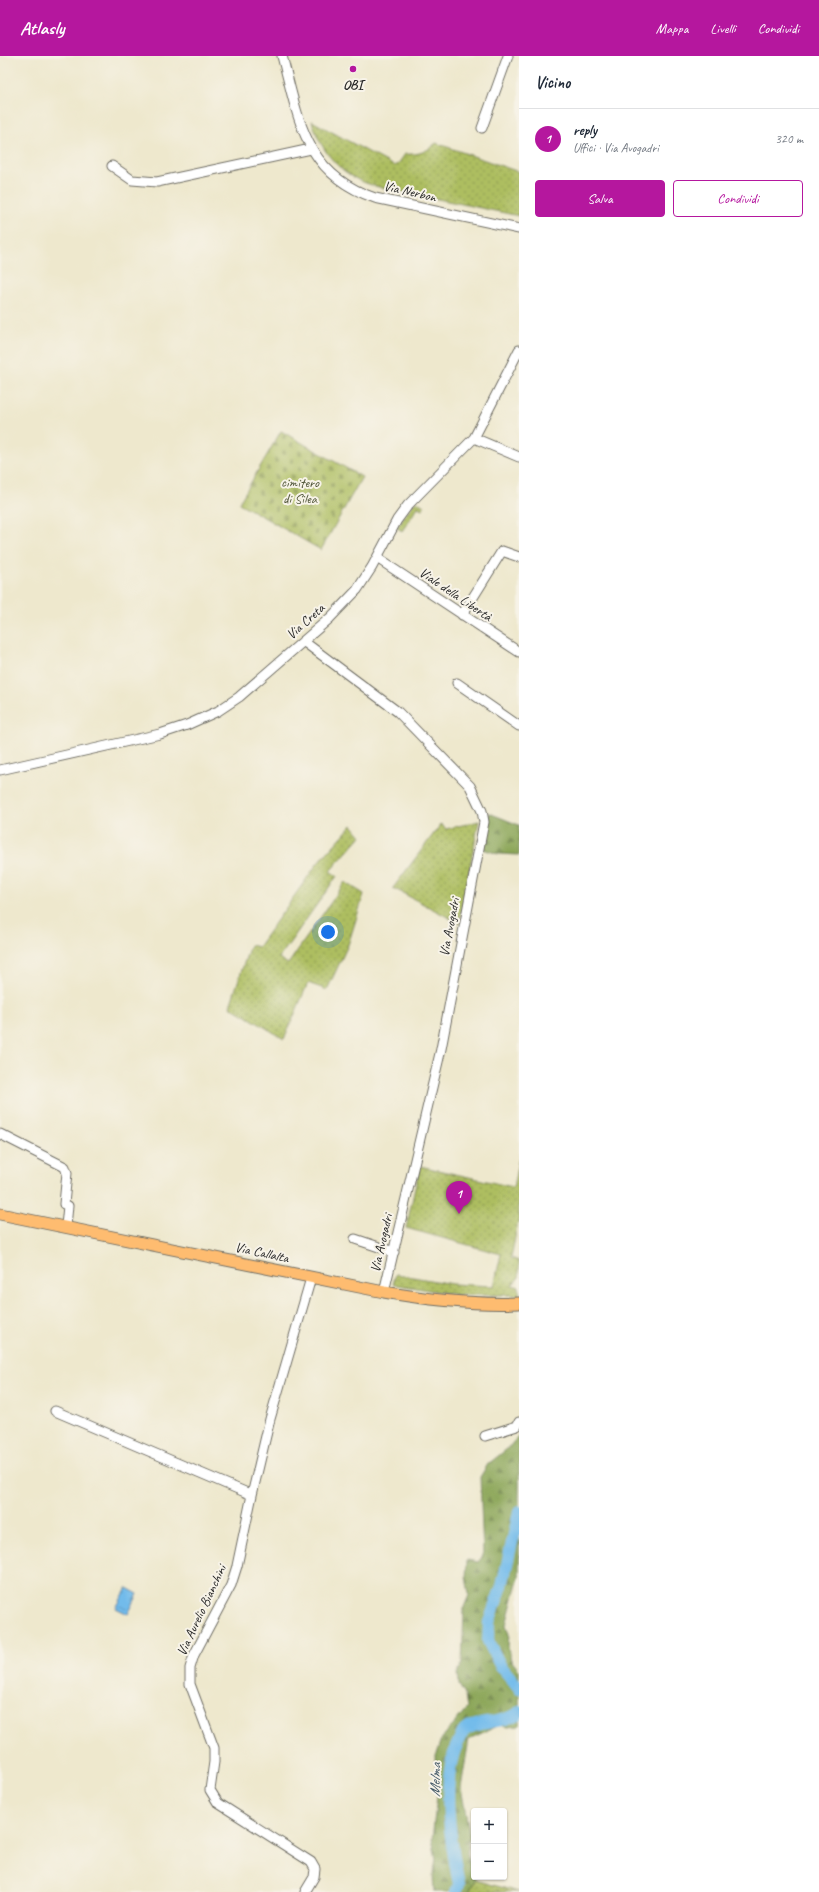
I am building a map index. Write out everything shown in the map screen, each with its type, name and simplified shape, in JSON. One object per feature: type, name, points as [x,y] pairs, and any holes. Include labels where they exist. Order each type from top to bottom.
[{"type":"main road","name":"Via Callalta","points":[[0,1214],[66,1226],[384,1292],[432,1300],[484,1304],[519,1303]]},
{"type":"street","name":"Via Nerbon","points":[[282,56],[299,119],[311,149],[336,178],[362,194],[519,229]]},
{"type":"street","points":[[482,128],[508,56]]},
{"type":"street","points":[[112,166],[132,180],[157,182],[311,149]]},
{"type":"street","name":"Via Creta","points":[[0,770],[139,740],[187,725],[229,705],[330,618],[353,595],[365,579],[395,524],[408,505],[474,438],[519,350]]},
{"type":"street","points":[[474,438],[519,458]]},
{"type":"street","points":[[462,615],[502,551],[519,557]]},
{"type":"street","name":"Viale della Libertà","points":[[377,558],[519,652]]},
{"type":"street","name":"Via Avogadri","points":[[303,641],[398,712],[470,786],[482,811],[484,822],[441,1049],[384,1292]]},
{"type":"street","points":[[457,683],[519,726]]},
{"type":"street","points":[[0,1134],[66,1167],[67,1174],[64,1204],[68,1206],[66,1226]]},
{"type":"street","points":[[355,1239],[394,1252]]},
{"type":"street","name":"Via Aurelio Bianchini","points":[[305,1892],[314,1877],[315,1869],[311,1862],[218,1803],[210,1790],[214,1762],[214,1748],[190,1684],[190,1668],[194,1655],[231,1585],[237,1566],[270,1419],[311,1278]]},
{"type":"street","points":[[55,1411],[252,1495]]},
{"type":"street","points":[[485,1436],[516,1426],[519,1422]]},
{"type":"green space","points":[[312,121],[394,166],[398,164],[405,154],[422,152],[429,149],[436,143],[519,172],[519,216],[381,188],[357,179],[337,165],[326,152]]},
{"type":"green space","name":"cimitero di Silea","points":[[281,431],[362,477],[321,550],[239,503]]},
{"type":"green space","points":[[416,501],[424,506],[422,509],[418,507],[402,531],[397,528]]},
{"type":"green space","points":[[489,813],[519,825],[519,855],[498,854],[483,849]]},
{"type":"green space","points":[[479,821],[459,923],[393,888],[441,824],[446,829]]},
{"type":"green space","points":[[352,825],[361,836],[330,871],[337,876],[279,958],[288,964],[345,882],[364,894],[348,945],[327,990],[308,983],[284,1039],[230,1006],[250,945],[258,947],[317,864]]},
{"type":"green space","points":[[519,1158],[519,1217],[511,1258],[519,1261],[519,1277],[512,1285],[519,1287],[519,1295],[458,1295],[393,1284],[396,1274],[452,1284],[494,1286],[501,1254],[406,1228],[420,1166],[513,1187]]},
{"type":"green space","points":[[519,1436],[519,1575],[506,1625],[509,1634],[508,1647],[511,1660],[519,1670],[519,1726],[507,1727],[500,1725],[469,1739],[461,1788],[470,1836],[467,1853],[471,1866],[471,1880],[475,1880],[469,1892],[434,1892],[433,1876],[436,1859],[432,1839],[437,1796],[436,1754],[441,1739],[467,1708],[465,1695],[459,1685],[458,1673],[462,1663],[464,1607],[469,1595],[466,1577],[467,1560],[478,1562],[483,1556],[480,1477],[488,1464],[507,1449]]},
{"type":"green space","points":[[475,1880],[519,1892],[469,1892]]},
{"type":"water","points":[[127,1588],[138,1594],[128,1614],[116,1608]]},
{"type":"waterway","name":"Melma","points":[[519,1512],[502,1586],[489,1622],[488,1641],[500,1665],[519,1688]]},
{"type":"waterway","name":"Melma","points":[[456,1892],[459,1884],[450,1830],[448,1790],[454,1754],[464,1731],[476,1725],[506,1719],[519,1712]]},
{"type":"place","name":"OBI","points":[[353,69]]},
{"type":"place","name":"reply","points":[[459,1214]]}]
